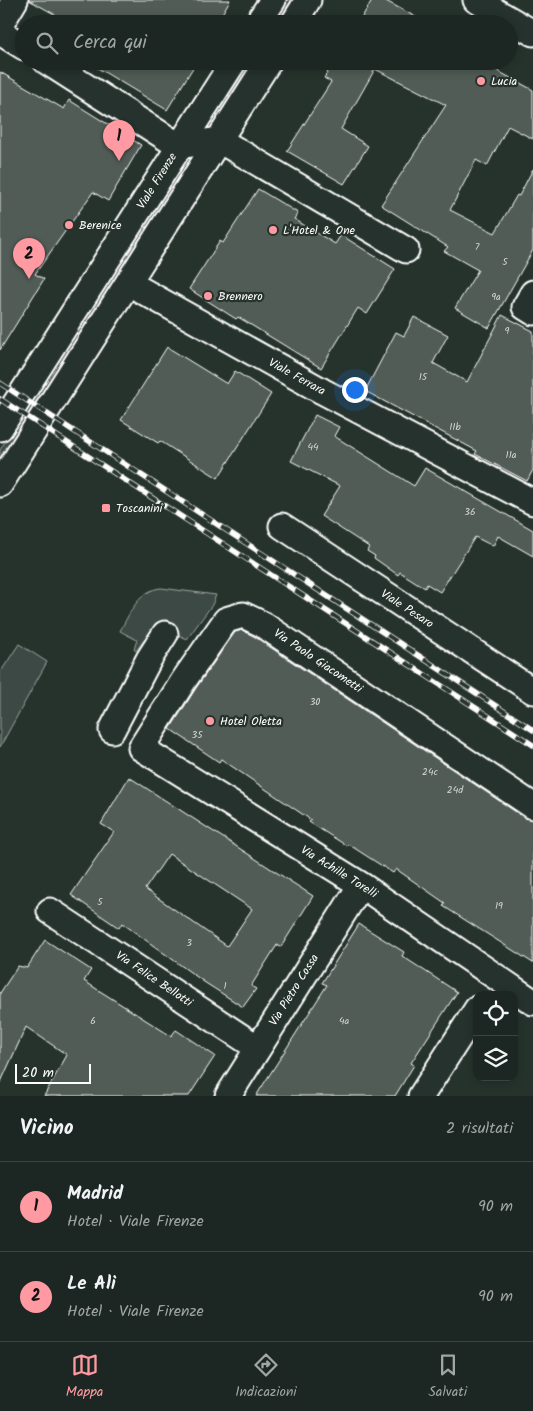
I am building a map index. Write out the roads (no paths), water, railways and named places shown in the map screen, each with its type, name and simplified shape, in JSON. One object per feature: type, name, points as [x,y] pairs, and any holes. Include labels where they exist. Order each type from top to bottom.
[{"type":"street","points":[[0,25],[15,0]]},
{"type":"street","points":[[264,15],[273,0]]},
{"type":"street","points":[[299,15],[308,0]]},
{"type":"street","points":[[476,0],[502,15]]},
{"type":"street","points":[[518,24],[533,33]]},
{"type":"street","points":[[0,32],[15,41]]},
{"type":"street","points":[[60,70],[179,146],[219,140],[406,250]]},
{"type":"street","name":"Viale Firenze","points":[[0,428],[228,70]]},
{"type":"street","points":[[0,484],[263,70]]},
{"type":"street","name":"Viale Ferrara","points":[[141,290],[322,391],[533,502]]},
{"type":"street","points":[[533,293],[525,307],[533,312]]},
{"type":"street","name":"Viale Pesaro","points":[[282,526],[533,691]]},
{"type":"street","name":"Via Paolo Giacometti","points":[[141,748],[184,680],[226,620],[243,616],[262,624],[533,806]]},
{"type":"street","points":[[112,730],[149,659],[165,634]]},
{"type":"street","points":[[149,659],[184,680]]},
{"type":"street","name":"Via Achille Torelli","points":[[141,748],[361,885],[491,986],[533,1002]]},
{"type":"street","name":"Via Pietro Cossa","points":[[228,1096],[361,885]]},
{"type":"street","name":"Via Felice Bellotti","points":[[50,910],[258,1048]]},
{"type":"street","points":[[421,1096],[473,1015]]},
{"type":"railway","points":[[0,383],[533,730]]},
{"type":"railway","points":[[0,399],[533,745]]},
{"type":"place","name":"Lucia","points":[[481,81]]},
{"type":"place","name":"Madrid","points":[[119,161]]},
{"type":"place","name":"Berenice","points":[[69,225]]},
{"type":"place","name":"L'Hotel & One","points":[[273,230]]},
{"type":"place","name":"Le Ali","points":[[29,279]]},
{"type":"place","name":"Brennero","points":[[208,296]]},
{"type":"place","name":"Toscanini","points":[[106,508]]},
{"type":"place","name":"Hotel Oletta","points":[[210,721]]}]
